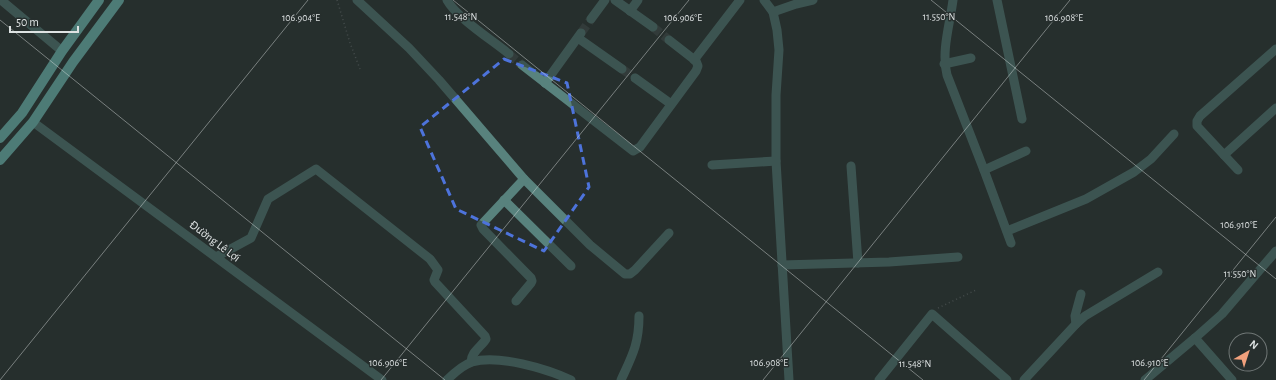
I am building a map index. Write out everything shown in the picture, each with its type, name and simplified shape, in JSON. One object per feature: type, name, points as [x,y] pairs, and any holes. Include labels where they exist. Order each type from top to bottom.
[{"type":"main road","points":[[0,138],[22,113],[62,51],[99,0]]},
{"type":"main road","points":[[0,160],[33,122],[73,62],[119,0]]},
{"type":"main road","points":[[22,113],[33,122]]},
{"type":"street","points":[[1,0],[62,51]]},
{"type":"street","points":[[357,0],[409,48],[524,179],[590,245],[625,274],[630,274],[635,270],[669,233]]},
{"type":"street","points":[[591,19],[605,0]]},
{"type":"street","points":[[615,0],[653,27]]},
{"type":"street","points":[[630,11],[638,0]]},
{"type":"street","points":[[694,60],[740,0]]},
{"type":"street","points":[[764,0],[773,12],[779,50],[776,95],[776,161],[789,380]]},
{"type":"street","points":[[773,12],[796,2],[813,0]]},
{"type":"street","points":[[953,0],[944,64],[946,75],[1011,243]]},
{"type":"street","points":[[997,0],[1022,119]]},
{"type":"street","points":[[451,2],[509,54]]},
{"type":"street","points":[[545,83],[579,35],[622,69]]},
{"type":"street","points":[[522,65],[633,151],[640,147],[696,71],[698,66],[694,60],[670,40]]},
{"type":"street","points":[[1238,170],[1197,126],[1197,121],[1200,116],[1276,49]]},
{"type":"street","points":[[944,64],[971,58]]},
{"type":"street","points":[[635,78],[671,104]]},
{"type":"street","points":[[1224,155],[1276,108]]},
{"type":"street","name":"Đường Lê Lợi","points":[[33,122],[382,380]]},
{"type":"street","points":[[1007,231],[1086,199],[1134,172],[1151,159],[1174,134]]},
{"type":"street","points":[[984,170],[1026,151]]},
{"type":"street","points":[[712,165],[776,161]]},
{"type":"street","points":[[851,166],[858,263]]},
{"type":"street","points":[[216,257],[251,238],[268,199],[316,169],[430,259],[438,268],[439,271],[434,280],[435,282],[485,336],[486,339],[484,342],[472,355],[471,362]]},
{"type":"street","points":[[516,301],[531,283],[531,278],[483,229],[481,225],[524,179]]},
{"type":"street","points":[[504,200],[571,266]]},
{"type":"street","points":[[1145,380],[1222,314],[1276,251]]},
{"type":"street","points":[[782,265],[889,262],[958,257]]},
{"type":"street","points":[[1024,380],[1085,316],[1158,272]]},
{"type":"street","points":[[1076,324],[1074,316],[1081,294]]},
{"type":"street","points":[[879,380],[932,314],[1007,380]]},
{"type":"street","points":[[621,380],[636,346],[639,331],[639,316]]},
{"type":"street","points":[[1195,338],[1232,380]]},
{"type":"street","points":[[447,380],[454,373],[471,362],[485,360],[510,362],[555,373],[571,380]]},
{"type":"path","points":[[337,0],[350,43],[360,69]]},
{"type":"path","points":[[932,314],[939,307],[976,290]]},
{"type":"highlighted area","points":[[504,59],[567,83],[589,187],[544,251],[456,209],[420,127]]},
{"type":"tunnel","points":[[581,33],[591,19]]},
{"type":"tunnel","points":[[653,27],[669,40]]},
{"type":"tunnel","points":[[509,54],[522,65]]},
{"type":"tunnel","points":[[622,69],[635,78]]}]
